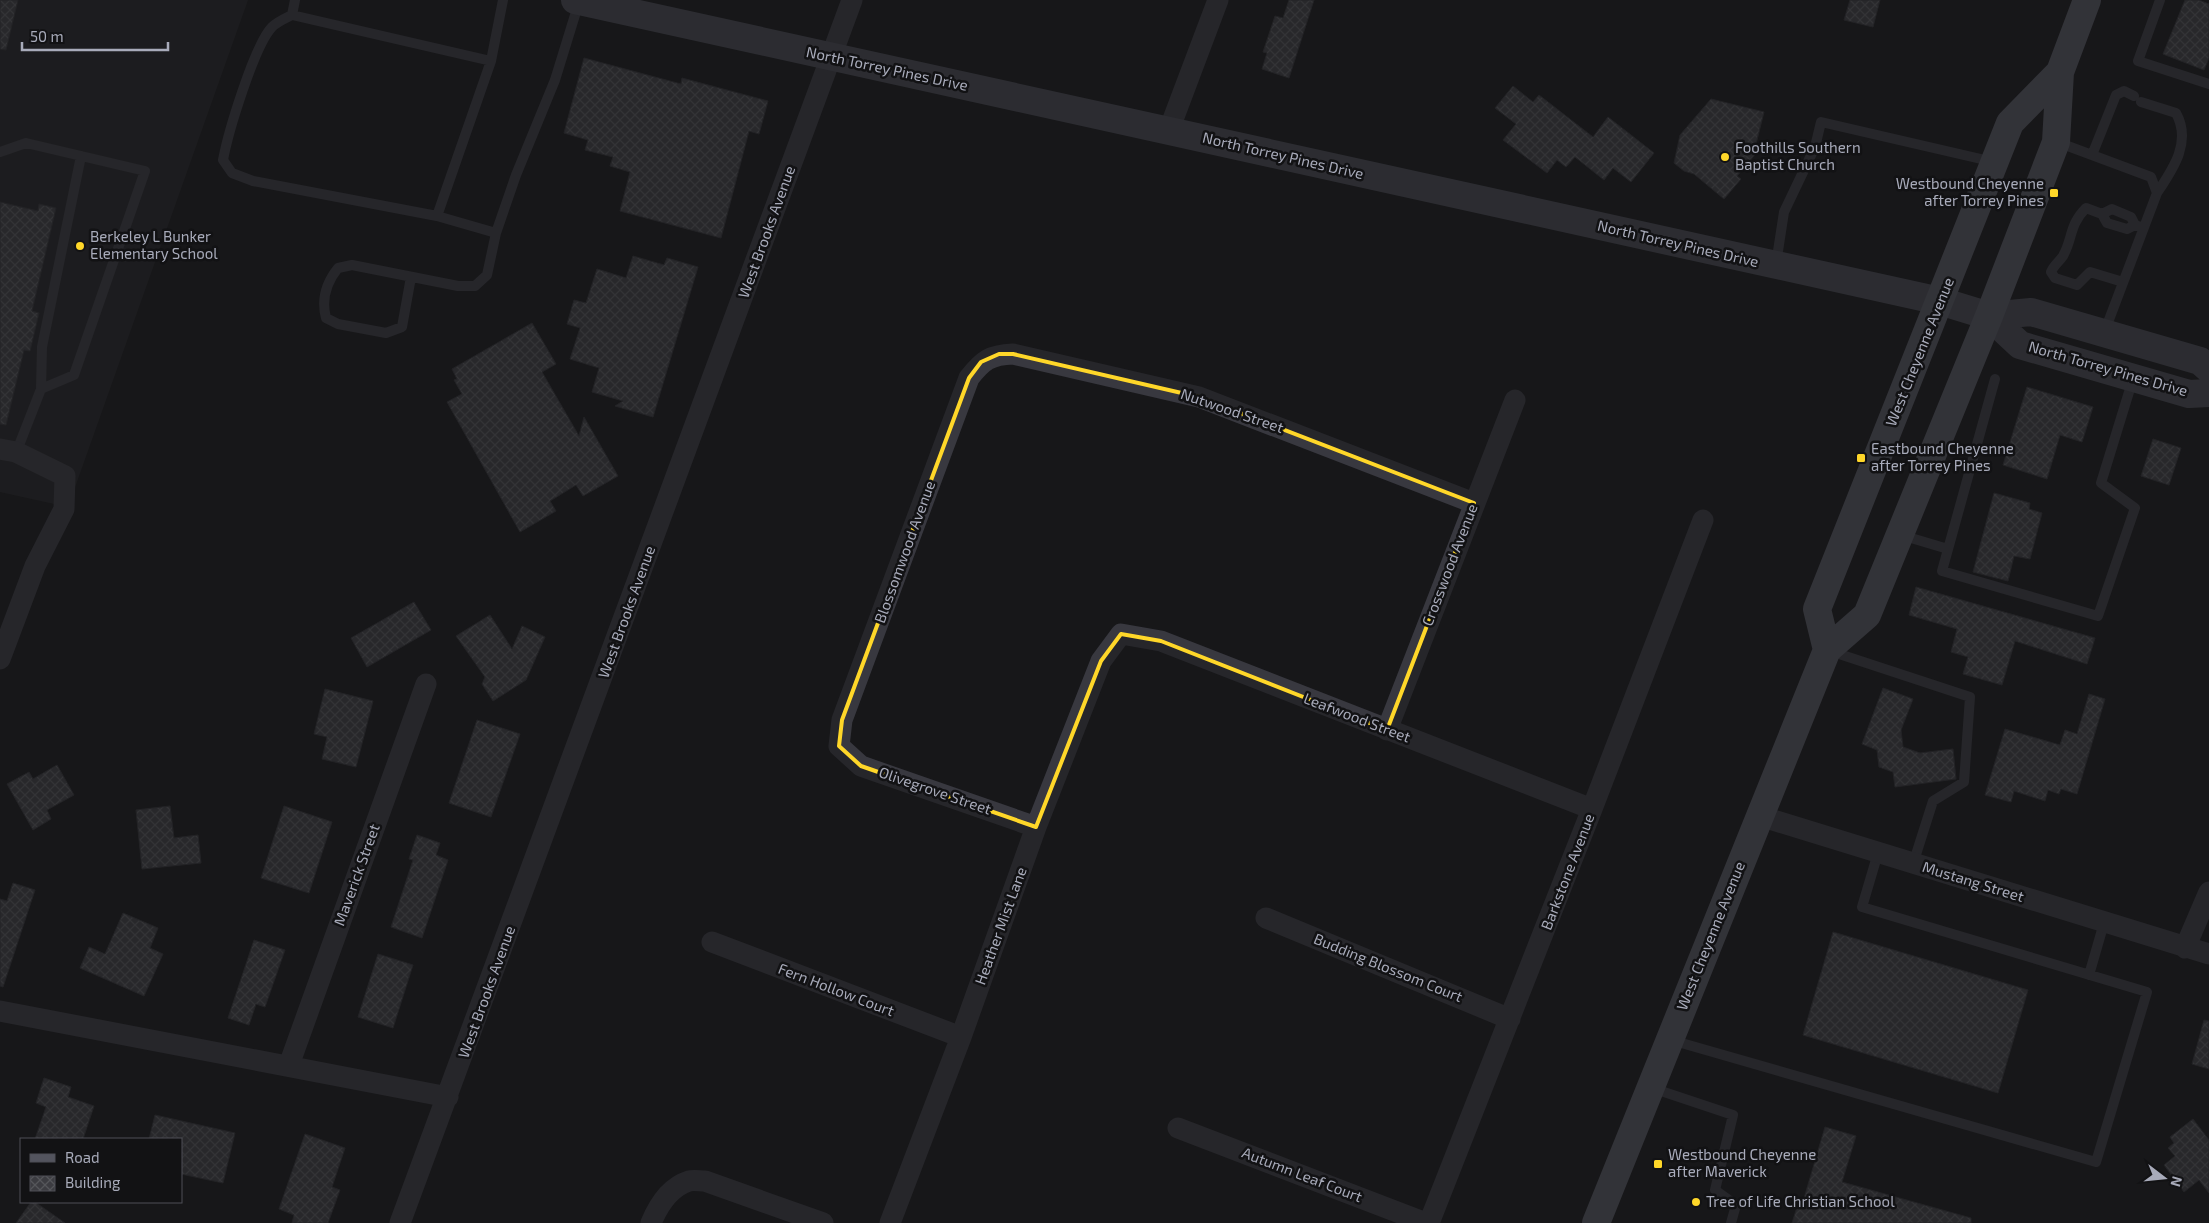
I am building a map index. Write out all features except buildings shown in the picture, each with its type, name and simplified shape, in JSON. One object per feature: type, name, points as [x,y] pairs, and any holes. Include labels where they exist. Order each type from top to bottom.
[{"type":"main road","name":"North Torrey Pines Drive","points":[[577,0],[1940,301],[1989,316],[2031,312],[2200,362],[2209,369]]},
{"type":"main road","name":"West Cheyenne Avenue","points":[[1596,1223],[1827,650],[1867,615],[1989,316],[2056,142],[2060,72],[2087,0]]},
{"type":"main road","name":"West Cheyenne Avenue","points":[[1827,650],[1817,609],[2010,123],[2060,72]]},
{"type":"main road","name":"North Torrey Pines Drive","points":[[1989,316],[2020,345],[2189,394],[2209,393]]},
{"type":"main road","points":[[2073,324],[2086,347],[2117,356],[2128,364],[2133,378],[2143,370],[2155,368],[2209,379]]},
{"type":"street","name":"West Brooks Avenue","points":[[400,1223],[852,0]]},
{"type":"street","points":[[1169,130],[1218,0]]},
{"type":"street","name":"Nutwood Street","points":[[982,362],[999,354],[1013,354],[1199,397],[1474,504]]},
{"type":"street","name":"Blossomwood Avenue","points":[[839,746],[842,720],[955,415],[969,378],[982,362]]},
{"type":"street","name":"Crosswood Avenue","points":[[1387,730],[1515,400]]},
{"type":"street","points":[[0,659],[35,566],[64,509],[65,476],[8,451]]},
{"type":"street","name":"Barkstone Avenue","points":[[1427,1223],[1510,1019],[1703,520]]},
{"type":"street","name":"Leafwood Street","points":[[1121,634],[1161,641],[1592,810]]},
{"type":"street","name":"Heather Mist Lane","points":[[890,1223],[961,1037],[1036,827],[1101,661],[1121,634]]},
{"type":"street","name":"Maverick Street","points":[[288,1065],[426,684]]},
{"type":"street","name":"Olivegrove Street","points":[[839,746],[861,766],[1036,827]]},
{"type":"street","name":"Mustang Street","points":[[1760,816],[2209,954]]},
{"type":"street","points":[[2185,948],[2209,892]]},
{"type":"street","name":"Budding Blossom Court","points":[[1266,918],[1510,1019]]},
{"type":"street","name":"Fern Hollow Court","points":[[712,942],[961,1037]]},
{"type":"street","points":[[0,1011],[448,1097]]},
{"type":"street","name":"Autumn Leaf Court","points":[[1178,1128],[1427,1223]]},
{"type":"street","points":[[651,1223],[658,1205],[678,1187],[690,1180],[705,1181],[823,1223]]},
{"type":"lane","points":[[292,15],[295,0]]},
{"type":"lane","points":[[437,216],[491,61],[503,0]]},
{"type":"lane","points":[[411,277],[402,327],[386,333],[338,324],[326,318],[323,306],[328,281],[338,268],[352,265],[458,286],[474,286],[487,275],[496,233],[516,175],[555,80],[577,0]]},
{"type":"lane","points":[[2160,0],[2138,61],[2209,84]]},
{"type":"lane","points":[[491,61],[292,15],[272,26],[261,44],[228,137],[223,160],[232,173],[253,181],[437,216],[496,233]]},
{"type":"lane","points":[[2092,156],[2116,95],[2124,91],[2137,99],[2176,113],[2182,123],[2182,147],[2176,165],[2157,193],[2139,226],[2123,282],[2104,334]]},
{"type":"lane","points":[[1776,266],[1784,212],[1815,148],[1821,122],[1995,162]]},
{"type":"lane","points":[[2056,142],[2150,178],[2157,193]]},
{"type":"lane","points":[[0,152],[26,143],[145,171],[74,375],[41,389]]},
{"type":"lane","points":[[8,451],[41,389],[42,347],[81,156]]},
{"type":"lane","points":[[2123,282],[2090,272],[2077,285],[2055,278],[2051,272],[2054,264],[2062,257],[2076,218],[2086,208],[2102,214],[2112,209],[2131,217],[2139,226]]},
{"type":"lane","points":[[1995,378],[1942,571],[2098,616],[2135,508],[2101,483],[2133,378]]},
{"type":"lane","points":[[1900,534],[1948,549]]},
{"type":"lane","points":[[1827,650],[1970,697],[1964,782],[1933,802],[1913,864]]},
{"type":"lane","points":[[1670,1040],[2096,1162],[2146,992],[1862,907],[1878,853]]},
{"type":"lane","points":[[2089,975],[2104,923]]},
{"type":"lane","points":[[1651,1087],[1733,1115],[1715,1190],[1736,1205],[1731,1223]]},
{"type":"highlighted area","points":[[999,354],[1013,354],[1199,397],[1474,503],[1387,730],[1161,641],[1121,634],[1101,661],[1036,827],[861,766],[839,746],[842,720],[969,378],[981,362]]},
{"type":"shaded area","name":"Berkeley L Bunker Elementary School","points":[[0,0],[248,0],[68,507],[0,492]]},
{"type":"place","name":"Foothills Southern Baptist Church","points":[[1725,157]]},
{"type":"place","name":"Westbound Cheyenne after Torrey Pines","points":[[2054,193]]},
{"type":"place","name":"Berkeley L Bunker Elementary School","points":[[80,246]]},
{"type":"place","name":"Eastbound Cheyenne after Torrey Pines","points":[[1861,458]]},
{"type":"place","name":"Westbound Cheyenne after Maverick","points":[[1658,1164]]},
{"type":"place","name":"Tree of Life Christian School","points":[[1696,1202]]}]
